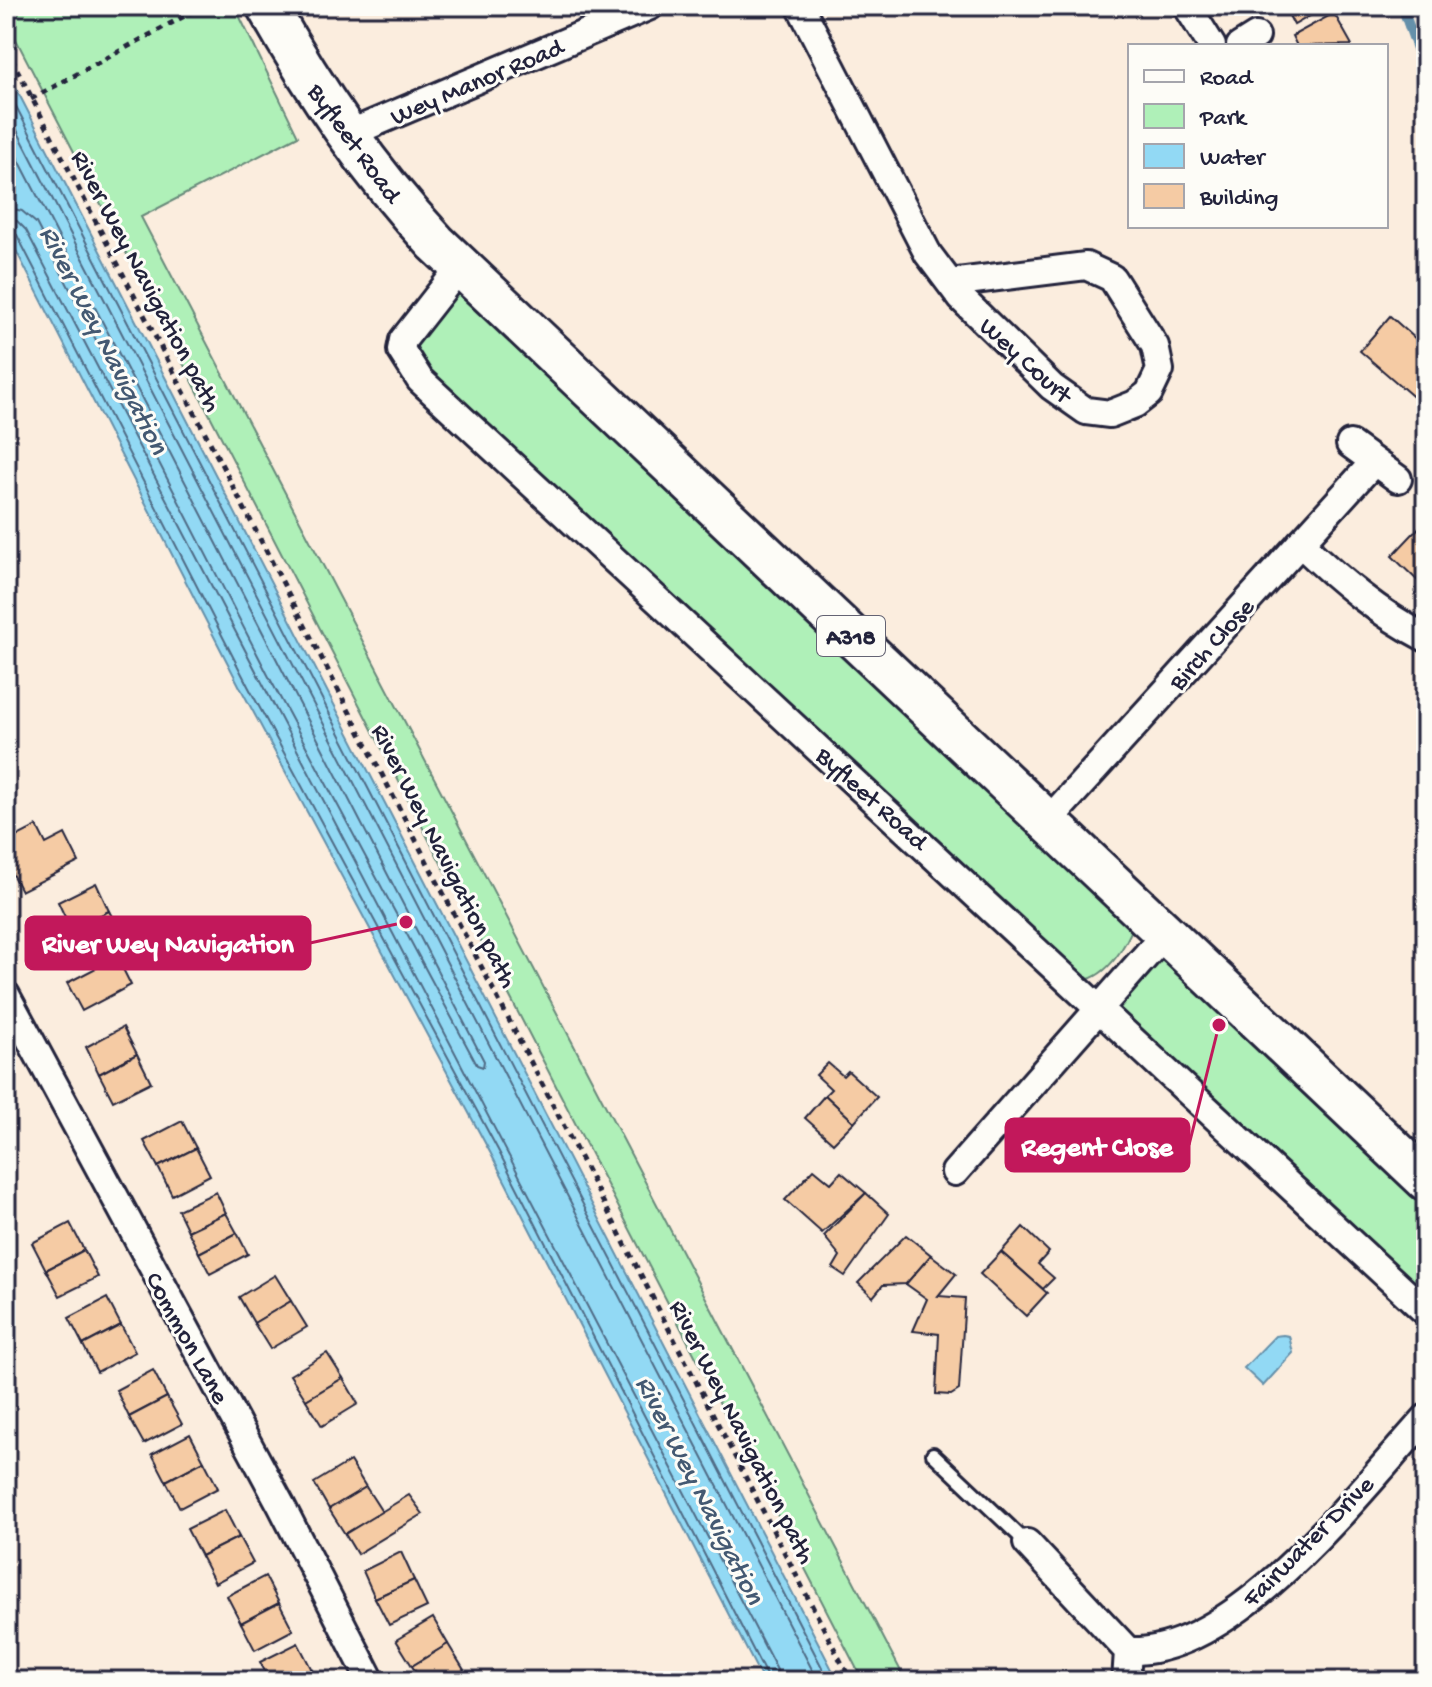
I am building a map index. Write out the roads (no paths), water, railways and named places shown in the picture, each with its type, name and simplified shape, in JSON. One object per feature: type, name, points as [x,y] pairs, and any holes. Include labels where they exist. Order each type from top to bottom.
[{"type":"main road","name":"Byfleet Road","points":[[267,6],[324,105],[346,135],[392,196],[461,266],[1426,1180]]},
{"type":"street","name":"Wey Manor Road","points":[[346,135],[650,6]]},
{"type":"street","name":"Wey Court","points":[[800,6],[928,254],[950,283],[1011,349],[1052,387],[1086,411],[1110,414],[1135,404],[1149,393],[1160,370],[1155,346],[1112,278],[1086,266],[950,283]]},
{"type":"street","points":[[1187,6],[1211,44]]},
{"type":"street","name":"Byfleet Road","points":[[461,266],[403,340],[401,350],[420,380],[1426,1312]]},
{"type":"street","points":[[1350,444],[1398,479]]},
{"type":"street","name":"Birch Close","points":[[1047,822],[1373,463]]},
{"type":"street","points":[[1300,543],[1347,587],[1393,621],[1426,638]]},
{"type":"street","points":[[955,1172],[1165,934]]},
{"type":"street","name":"Common Lane","points":[[6,995],[281,1505],[371,1681]]},
{"type":"street","name":"Fairwater Drive","points":[[1128,1651],[1150,1652],[1179,1644],[1226,1619],[1278,1577],[1426,1418]]},
{"type":"street","points":[[1027,1543],[1128,1651],[1126,1681]]},
{"type":"lane","points":[[933,1454],[1027,1543]]},
{"type":"water","name":"River Wey Navigation","points":[[6,69],[838,1681],[763,1681],[491,1154],[241,689],[6,231]]},
{"type":"water","points":[[1275,1336],[1289,1336],[1293,1353],[1263,1386],[1244,1368]]},
{"type":"waterway","points":[[1402,6],[1426,74]]},
{"type":"place","name":"River Wey Navigation","points":[[406,922]]},
{"type":"place","name":"Regent Close","points":[[1219,1025]]}]
